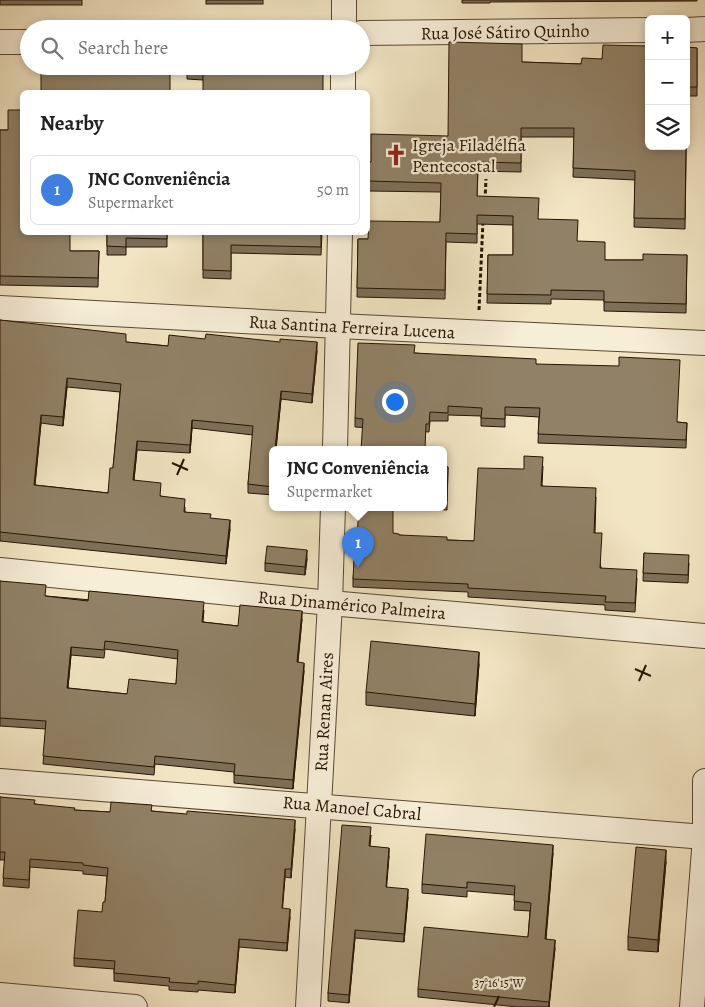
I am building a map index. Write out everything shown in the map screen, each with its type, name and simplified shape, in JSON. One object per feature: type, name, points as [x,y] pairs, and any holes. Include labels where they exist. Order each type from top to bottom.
[{"type":"street","points":[[344,0],[344,20]]},
{"type":"street","points":[[690,30],[705,29]]},
{"type":"street","name":"Rua José Sátiro Quinho","points":[[370,33],[645,30]]},
{"type":"street","points":[[0,42],[20,42]]},
{"type":"street","points":[[343,75],[343,90]]},
{"type":"street","points":[[335,446],[340,235]]},
{"type":"street","name":"Rua Santina Ferreira Lucena","points":[[0,308],[705,343]]},
{"type":"street","name":"Rua Renan Aires","points":[[308,1007],[330,603],[333,511]]},
{"type":"street","name":"Rua Dinamérico Palmeira","points":[[0,570],[330,603],[705,636]]},
{"type":"street","name":"Rua Manoel Cabral","points":[[0,781],[705,837]]},
{"type":"street","points":[[692,1007],[705,837],[705,781]]},
{"type":"street","points":[[0,994],[135,1007]]},
{"type":"path","points":[[484,208],[486,178]]},
{"type":"path","points":[[477,333],[484,217]]},
{"type":"building","points":[[449,42],[522,44],[522,62],[581,64],[582,58],[602,59],[603,45],[645,46],[645,150],[686,150],[685,219],[634,218],[635,171],[573,168],[574,128],[521,128],[521,163],[478,162],[477,196],[539,198],[538,219],[578,220],[577,241],[605,242],[605,260],[643,260],[643,254],[687,255],[686,304],[604,302],[604,291],[551,290],[551,295],[487,294],[488,255],[513,255],[513,216],[477,215],[477,234],[446,233],[445,290],[357,288],[358,239],[368,239],[368,235],[370,235],[370,221],[440,222],[441,183],[370,181],[371,134],[448,136]]},
{"type":"building","points":[[690,47],[697,48],[697,87],[690,87]]},
{"type":"building","points":[[41,75],[170,75],[170,90],[41,90]]},
{"type":"building","points":[[203,75],[323,75],[323,90],[203,90]]},
{"type":"building","points":[[8,110],[20,110],[20,235],[70,235],[70,251],[99,251],[98,278],[0,276],[0,130],[8,130]]},
{"type":"building","points":[[107,235],[167,235],[167,239],[126,238],[126,247],[107,246]]},
{"type":"building","points":[[203,235],[321,235],[321,247],[231,245],[231,271],[203,270]]},
{"type":"building","points":[[0,320],[126,334],[126,342],[168,346],[169,335],[205,339],[206,334],[280,342],[280,339],[317,342],[312,394],[281,391],[275,446],[269,446],[269,487],[248,484],[253,426],[192,420],[190,445],[137,441],[133,480],[161,483],[160,496],[185,499],[184,512],[211,514],[210,518],[230,520],[226,556],[0,532]],"holes":[[[67,378],[121,384],[113,468],[110,468],[108,493],[34,485],[41,415],[63,417]]]},
{"type":"building","points":[[358,343],[415,345],[414,353],[536,359],[536,364],[619,366],[619,357],[680,360],[677,422],[687,423],[686,440],[538,434],[540,408],[505,407],[505,419],[481,418],[482,408],[448,406],[448,413],[430,412],[429,424],[426,424],[425,446],[361,446],[363,419],[355,418]]},
{"type":"building","points":[[524,456],[543,457],[541,486],[596,488],[594,533],[602,533],[600,568],[637,570],[635,603],[605,602],[606,596],[468,588],[468,584],[353,579],[355,537],[357,537],[359,511],[393,511],[393,533],[399,535],[447,537],[447,540],[474,541],[478,468],[524,469]]},
{"type":"building","points":[[447,467],[448,467],[447,501]]},
{"type":"building","points":[[267,546],[307,550],[305,567],[265,563]]},
{"type":"building","points":[[644,553],[689,555],[688,575],[643,573]]},
{"type":"building","points":[[0,581],[46,585],[45,596],[88,601],[89,591],[204,602],[202,622],[238,626],[240,605],[302,611],[297,662],[304,663],[293,780],[234,775],[235,764],[155,756],[154,767],[43,756],[46,721],[0,718]],"holes":[[[105,641],[178,650],[176,684],[129,679],[127,694],[67,688],[71,647],[104,650]]]},
{"type":"building","points":[[371,641],[479,652],[475,704],[366,692]]},
{"type":"building","points":[[0,797],[35,800],[34,804],[75,808],[74,810],[110,812],[111,802],[152,805],[151,811],[187,814],[187,811],[295,820],[291,869],[285,869],[282,908],[290,909],[287,943],[239,939],[235,985],[198,981],[198,984],[169,982],[170,978],[114,973],[115,961],[74,958],[78,910],[102,912],[103,902],[105,902],[108,868],[83,865],[83,863],[30,859],[29,880],[3,878],[5,852],[0,852]]},
{"type":"building","points":[[342,825],[371,827],[369,846],[389,848],[386,887],[408,889],[404,934],[355,930],[349,995],[328,993]]},
{"type":"building","points":[[426,834],[553,845],[545,939],[555,940],[549,1002],[418,989],[424,927],[528,937],[531,903],[514,901],[515,886],[467,882],[467,888],[422,884]]},
{"type":"building","points":[[636,847],[666,850],[658,940],[628,937]]},
{"type":"place","name":"Igreja Filadélfia Pentecostal","points":[[396,155]]},
{"type":"place","name":"JNC Conveniência","points":[[358,568]]}]
